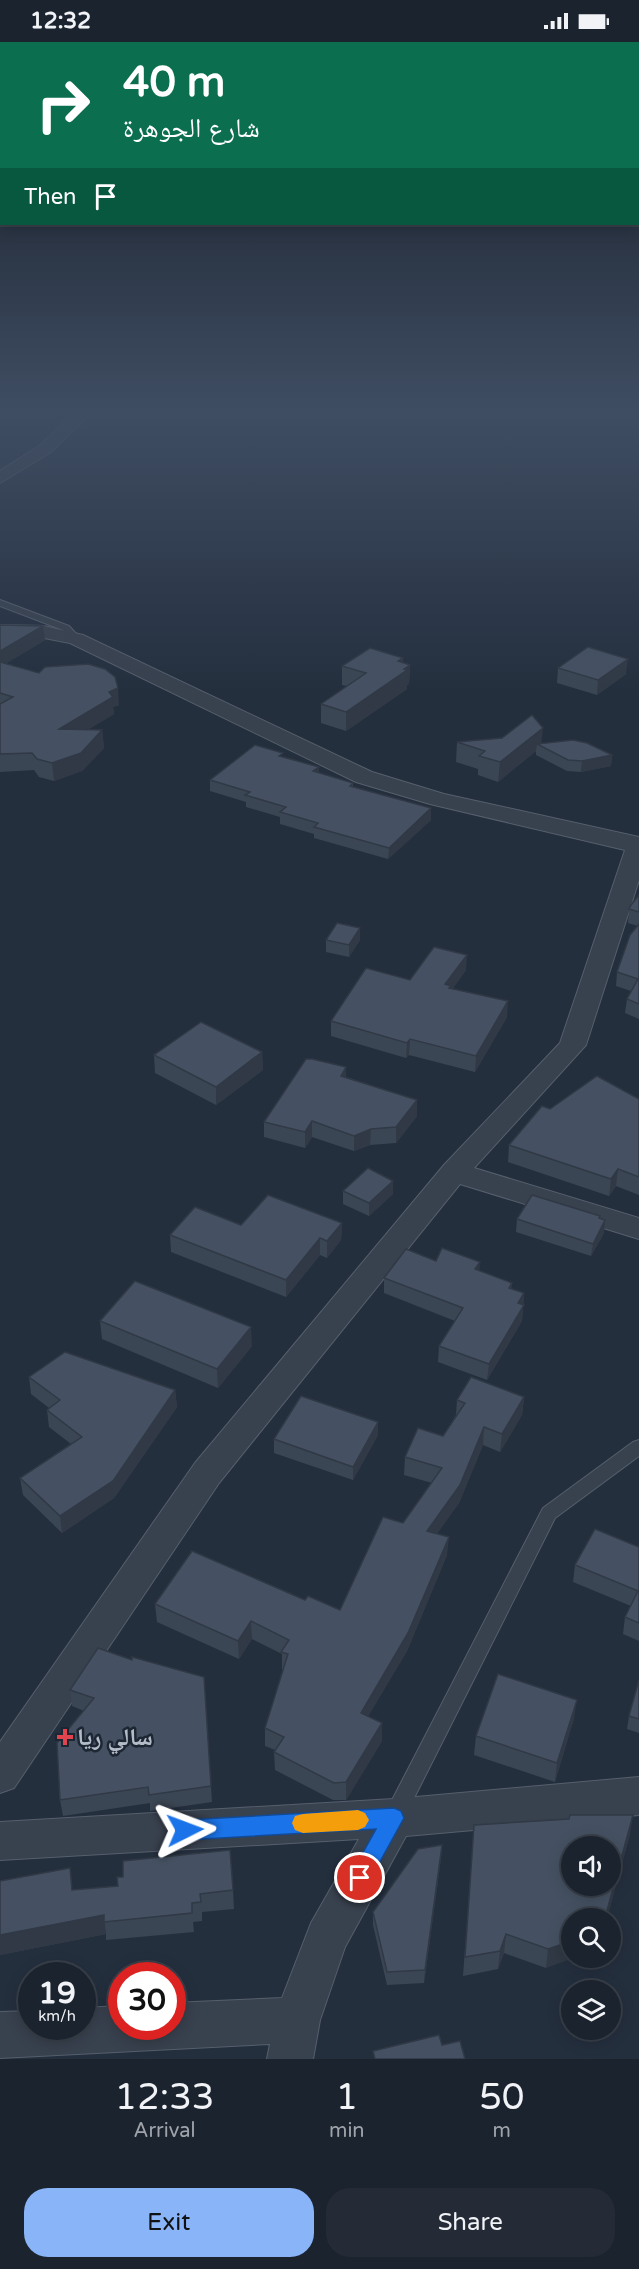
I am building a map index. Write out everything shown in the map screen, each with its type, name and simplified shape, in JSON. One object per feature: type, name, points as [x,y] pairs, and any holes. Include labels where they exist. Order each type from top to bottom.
[{"type":"street","points":[[0,631],[44,632],[76,639],[364,777],[438,799],[639,845],[573,1045],[454,1172],[207,1473],[0,1775]]},
{"type":"street","points":[[454,1172],[639,1229]]},
{"type":"street","points":[[0,1841],[394,1818],[639,1796]]},
{"type":"street","points":[[186,2027],[294,2039],[326,1938],[394,1818]]},
{"type":"street","points":[[0,2036],[108,2030]]},
{"type":"lane","points":[[0,603],[66,628],[76,639]]},
{"type":"lane","points":[[394,1818],[549,1513],[639,1447]]},
{"type":"building","points":[[0,625],[43,626],[0,651]]},
{"type":"building","points":[[588,647],[628,659],[598,680],[558,668]]},
{"type":"building","points":[[370,648],[403,658],[398,661],[410,665],[404,669],[407,670],[346,712],[321,704],[366,673],[342,666]]},
{"type":"building","points":[[0,662],[39,673],[45,667],[88,664],[105,669],[115,677],[118,688],[109,692],[113,697],[59,729],[102,730],[81,753],[52,763],[37,759],[32,753],[0,754],[0,704],[13,697],[0,693]]},
{"type":"building","points":[[532,715],[543,728],[500,762],[479,756],[485,751],[457,742],[502,738]]},
{"type":"building","points":[[573,740],[587,743],[612,755],[582,761],[568,760],[537,744]]},
{"type":"building","points":[[255,745],[283,753],[279,756],[319,767],[313,771],[353,783],[350,786],[431,808],[389,848],[314,827],[318,823],[280,812],[286,807],[245,795],[250,792],[210,780]]},
{"type":"building","points":[[639,895],[639,912],[629,909],[631,905]]},
{"type":"building","points":[[337,923],[360,928],[349,945],[326,940]]},
{"type":"building","points":[[639,924],[639,1004],[627,999],[638,979],[617,972],[630,935]]},
{"type":"building","points":[[434,947],[467,955],[445,984],[451,986],[449,988],[508,1001],[476,1056],[410,1039],[407,1043],[331,1021],[366,968],[410,980]]},
{"type":"building","points":[[201,1022],[262,1052],[216,1087],[154,1055]]},
{"type":"building","points":[[306,1059],[346,1067],[341,1076],[417,1100],[396,1127],[371,1129],[354,1136],[312,1121],[305,1132],[264,1122]]},
{"type":"building","points":[[597,1076],[639,1099],[639,1177],[618,1169],[611,1179],[509,1145],[542,1106],[550,1109]]},
{"type":"building","points":[[368,1168],[393,1181],[369,1203],[343,1191]]},
{"type":"building","points":[[268,1195],[342,1223],[327,1241],[320,1238],[286,1280],[170,1235],[195,1207],[241,1225]]},
{"type":"building","points":[[532,1195],[600,1216],[599,1218],[605,1220],[593,1244],[517,1219]]},
{"type":"building","points":[[442,1248],[480,1262],[475,1269],[512,1283],[509,1288],[524,1293],[518,1303],[524,1305],[489,1364],[439,1346],[463,1308],[384,1278],[406,1249],[436,1261]]},
{"type":"building","points":[[135,1281],[251,1327],[217,1369],[100,1321]]},
{"type":"building","points":[[65,1352],[175,1390],[113,1481],[60,1516],[20,1478],[82,1437],[47,1410],[60,1400],[29,1377]]},
{"type":"building","points":[[471,1377],[524,1397],[502,1434],[484,1427],[460,1485],[427,1531],[449,1537],[408,1633],[361,1713],[382,1723],[346,1782],[334,1783],[274,1752],[284,1737],[265,1728],[288,1654],[281,1652],[289,1640],[251,1621],[238,1641],[155,1604],[192,1551],[305,1600],[308,1596],[340,1610],[383,1517],[403,1523],[442,1468],[405,1457],[418,1428],[443,1436],[465,1403],[457,1400]]},
{"type":"building","points":[[301,1396],[378,1422],[353,1467],[274,1439]]},
{"type":"building","points":[[595,1529],[639,1547],[639,1623],[625,1617],[638,1591],[575,1565]]},
{"type":"building","points":[[98,1648],[132,1660],[132,1657],[204,1677],[211,1786],[149,1795],[148,1787],[60,1800],[57,1743],[94,1698],[70,1690]]},
{"type":"building","points":[[498,1674],[577,1700],[557,1763],[476,1736]]},
{"type":"building","points":[[639,1680],[639,1719],[629,1716]]},
{"type":"building","points":[[570,1815],[633,1815],[621,1859],[621,1836],[561,1836],[561,1896],[611,1896],[608,1908],[561,1908],[561,1945],[548,1949],[506,1934],[500,1951],[465,1957],[474,1825],[569,1819]]},
{"type":"building","points":[[442,1845],[425,1970],[387,1972],[373,1912],[418,1849]]},
{"type":"building","points":[[230,1850],[233,1890],[200,1894],[201,1902],[192,1903],[192,1913],[104,1922],[104,1915],[0,1935],[0,1881],[70,1868],[72,1890],[118,1886],[117,1877],[123,1877],[123,1861]]},
{"type":"building","points":[[439,2035],[442,2045],[460,2041],[465,2059],[375,2059],[373,2051]]},
{"type":"slow traffic","points":[[303,1823],[358,1820]]},
{"type":"place","name":"سالي ريا","points":[[65,1737]]},
{"type":"route","points":[[185,1830],[394,1818],[360,1878]]}]
